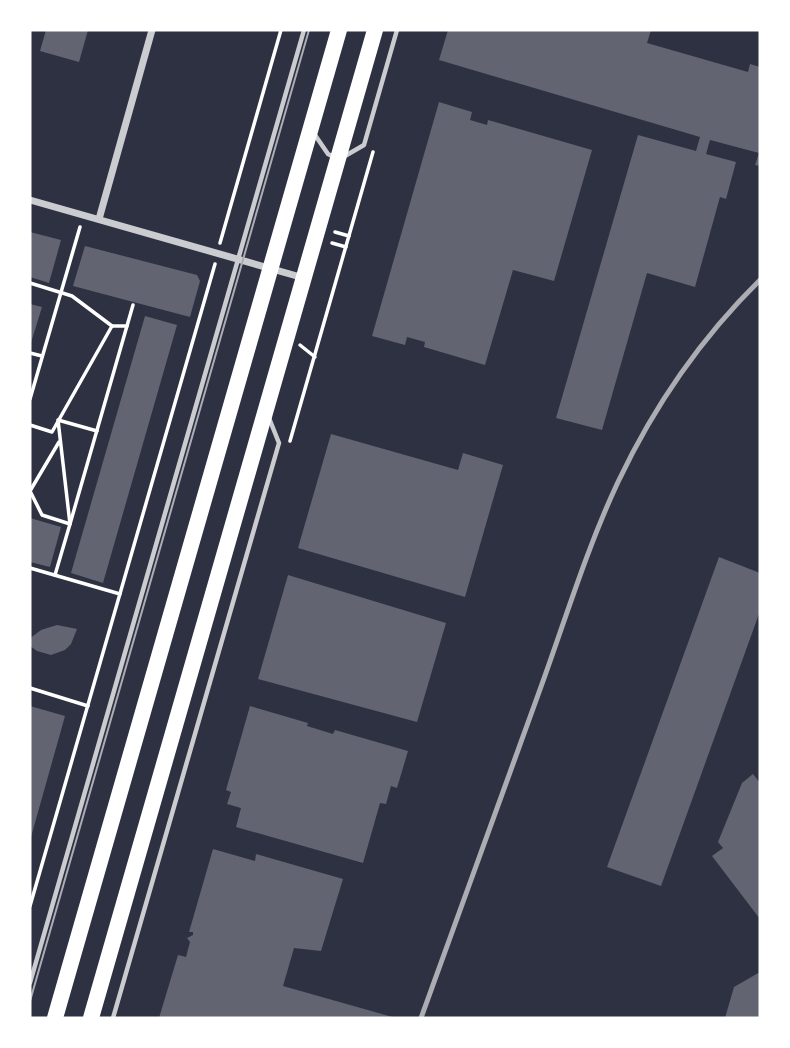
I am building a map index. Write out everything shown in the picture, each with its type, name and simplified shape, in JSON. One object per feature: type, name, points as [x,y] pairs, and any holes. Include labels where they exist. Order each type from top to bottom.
[{"type":"main road","points":[[55,1018],[340,30]]},
{"type":"main road","points":[[92,1018],[375,30]]},
{"type":"street","points":[[99,219],[152,30]]},
{"type":"street","points":[[30,200],[304,278]]},
{"type":"lane","points":[[30,983],[304,30]]},
{"type":"lane","points":[[311,129],[328,154],[339,159],[364,145],[397,30]]},
{"type":"lane","points":[[113,1018],[279,443],[266,412]]},
{"type":"path","points":[[30,906],[281,30]]},
{"type":"path","points":[[30,399],[83,215]]},
{"type":"path","points":[[30,283],[72,296],[112,326],[127,326]]},
{"type":"path","points":[[55,575],[133,304]]},
{"type":"path","points":[[30,425],[52,432],[112,326]]},
{"type":"path","points":[[30,353],[42,356]]},
{"type":"path","points":[[58,420],[97,431]]},
{"type":"path","points":[[58,420],[69,524]]},
{"type":"path","points":[[60,440],[30,491],[41,515],[69,524]]},
{"type":"path","points":[[30,568],[120,594]]},
{"type":"path","points":[[30,688],[88,706]]},
{"type":"building","points":[[46,30],[88,30],[79,62],[40,51]]},
{"type":"building","points":[[448,30],[651,30],[647,43],[748,72],[750,64],[760,67],[760,166],[755,165],[759,153],[710,140],[706,154],[736,162],[726,199],[720,197],[695,287],[647,273],[602,430],[556,418],[638,135],[696,151],[700,137],[439,60]]},
{"type":"building","points":[[439,102],[472,112],[470,120],[487,125],[488,120],[592,150],[554,281],[513,270],[485,365],[424,347],[425,342],[407,337],[405,345],[372,336]]},
{"type":"building","points":[[30,232],[61,240],[49,283],[30,277]]},
{"type":"building","points":[[85,246],[197,275],[200,281],[190,317],[73,286]]},
{"type":"building","points":[[30,304],[42,307],[30,346]]},
{"type":"building","points":[[145,316],[177,325],[103,583],[71,573]]},
{"type":"building","points":[[331,434],[458,470],[463,453],[503,465],[465,597],[298,548]]},
{"type":"building","points":[[30,518],[61,527],[50,567],[30,562]]},
{"type":"building","points":[[719,557],[760,573],[760,611],[661,886],[607,867]]},
{"type":"building","points":[[288,575],[446,623],[417,722],[258,679]]},
{"type":"building","points":[[57,625],[77,629],[71,644],[65,650],[51,655],[30,646],[33,636],[41,630]]},
{"type":"building","points":[[30,706],[65,716],[31,837],[30,837]]},
{"type":"building","points":[[250,706],[308,723],[307,726],[333,734],[335,730],[408,751],[397,788],[391,786],[386,804],[380,803],[363,863],[236,827],[241,808],[227,804],[231,792],[226,790]]},
{"type":"building","points":[[753,774],[760,783],[760,919],[712,856],[723,848],[718,842],[742,783]]},
{"type":"building","points":[[213,849],[255,861],[256,854],[343,879],[321,951],[294,948],[283,986],[396,1018],[159,1018],[178,955],[186,957],[190,942],[187,938],[193,935],[193,932],[189,932]]},
{"type":"building","points":[[760,972],[760,1018],[725,1018],[734,987]]},
{"type":"tram line","points":[[30,1001],[309,30]]},
{"type":"railway","points":[[421,1018],[606,508],[632,454],[680,374],[718,325],[760,280]]}]
